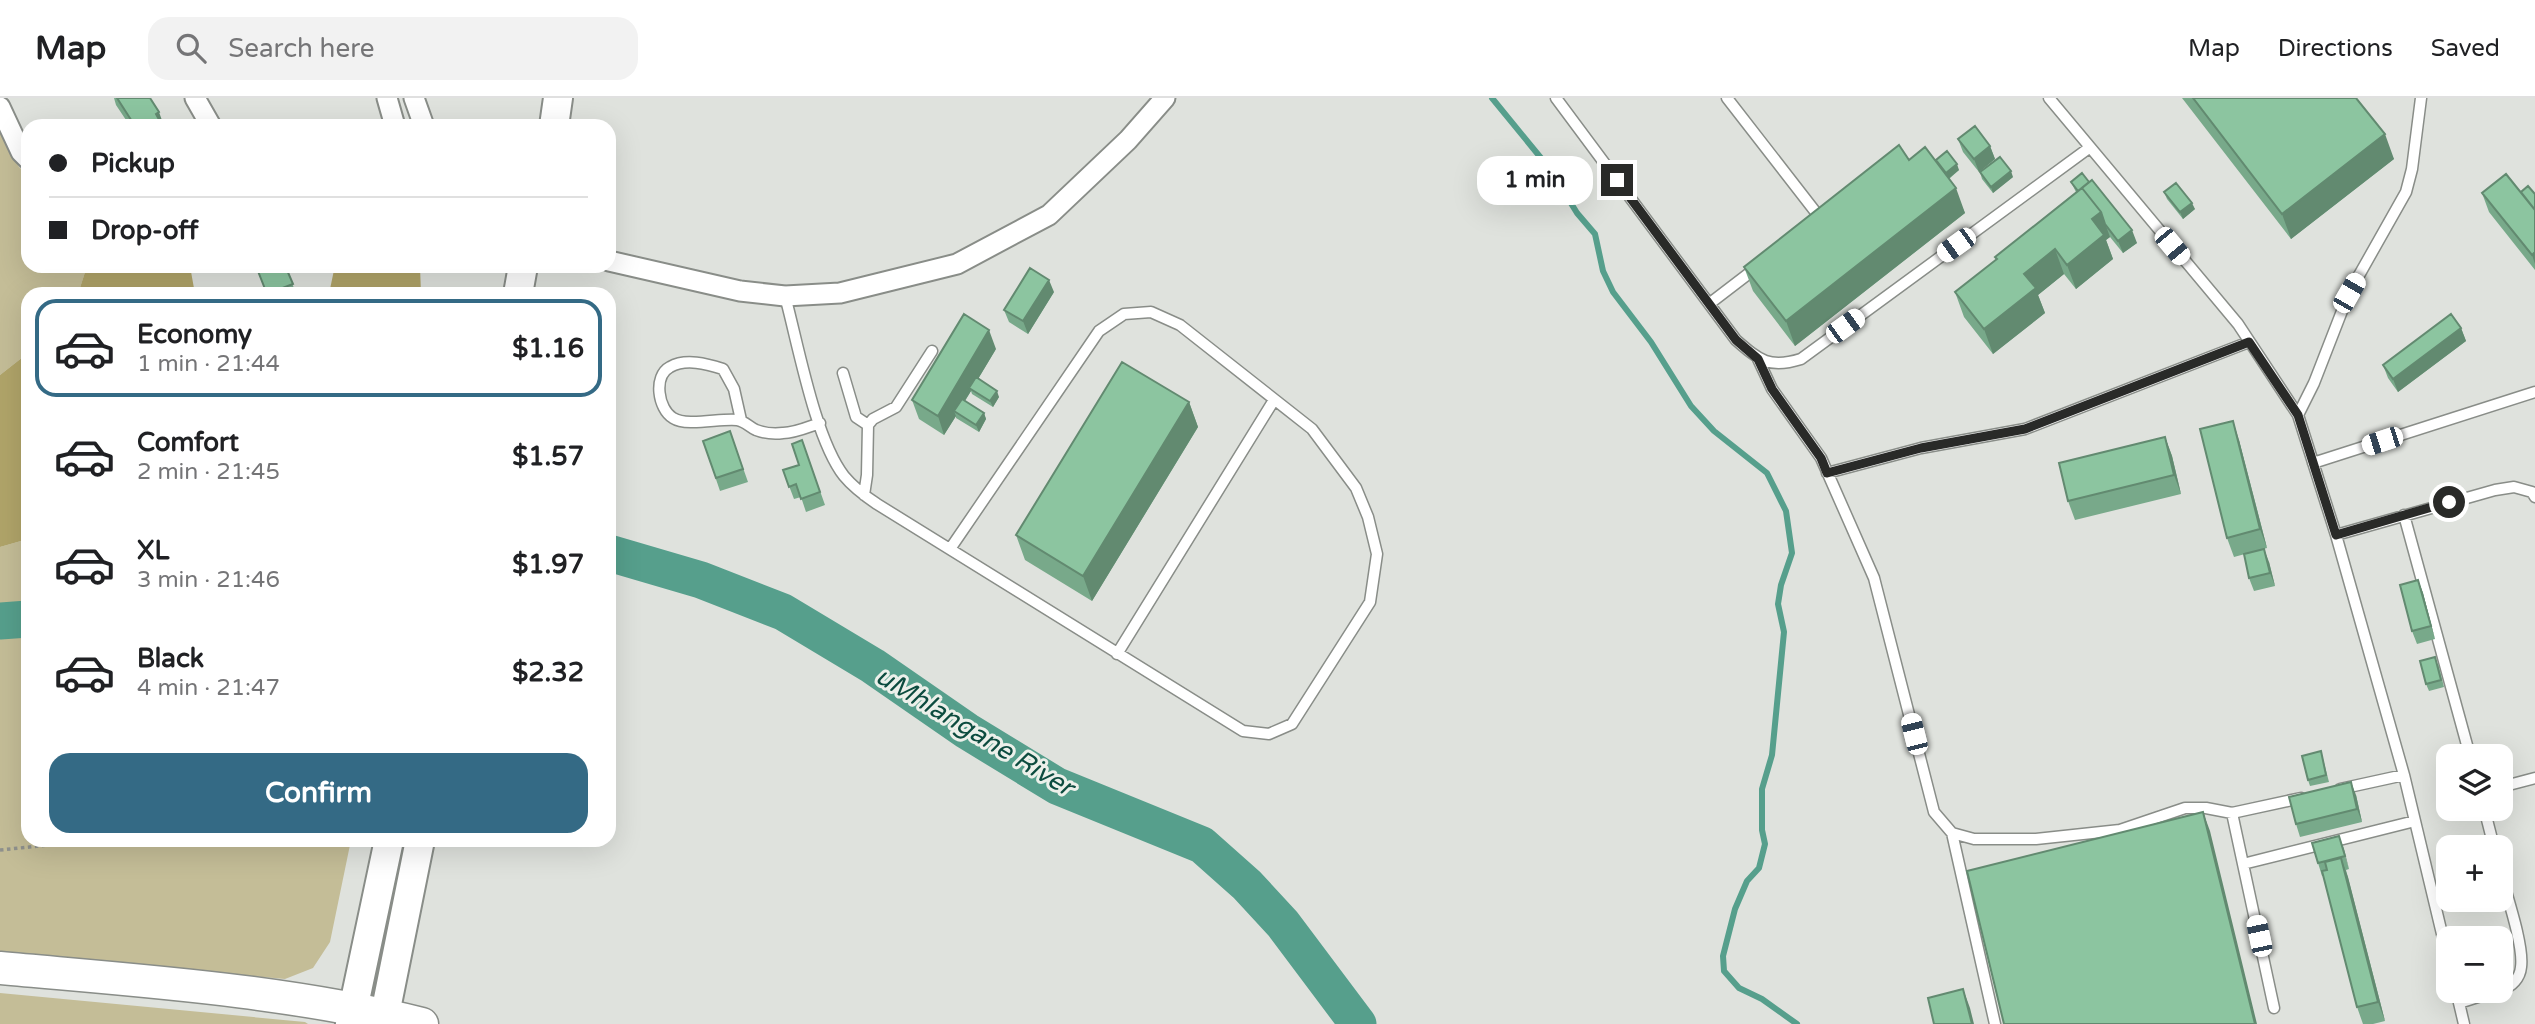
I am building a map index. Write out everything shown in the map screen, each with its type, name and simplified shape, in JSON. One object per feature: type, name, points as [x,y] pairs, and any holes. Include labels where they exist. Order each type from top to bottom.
[{"type":"main road","points":[[351,1016],[388,847]]},
{"type":"main road","points":[[384,1019],[419,847]]},
{"type":"main road","points":[[0,968],[238,991],[351,1016],[422,1024]]},
{"type":"street","points":[[195,98],[207,119]]},
{"type":"street","points":[[387,98],[393,119]]},
{"type":"street","points":[[414,98],[422,119]]},
{"type":"street","points":[[616,263],[740,291],[785,296],[840,293],[957,264],[1049,215],[1128,140],[1165,98]]},
{"type":"street","points":[[0,108],[21,152]]},
{"type":"lane","points":[[1556,98],[1736,340],[1758,359],[1772,389],[1821,458],[1874,578],[1934,812],[1952,833],[1995,1024]]},
{"type":"lane","points":[[1727,98],[1821,219]]},
{"type":"lane","points":[[2049,98],[2238,324],[2298,415],[2336,535],[2404,775],[2440,926]]},
{"type":"lane","points":[[2298,415],[2314,383],[2349,293],[2406,192],[2414,159],[2421,98]]},
{"type":"lane","points":[[1758,359],[1784,364],[1801,359],[2089,148]]},
{"type":"lane","points":[[1811,226],[1832,210]]},
{"type":"lane","points":[[1709,304],[1760,265]]},
{"type":"lane","points":[[785,296],[828,449],[844,476],[864,495],[1117,654],[1243,731],[1269,734],[1292,724],[1370,601],[1377,554],[1368,517],[1356,488],[1312,429],[1180,325],[1151,312],[1124,314],[1099,331],[950,549]]},
{"type":"lane","points":[[1827,473],[1921,448],[2025,429],[2249,342]]},
{"type":"lane","points":[[864,495],[868,425],[873,419],[896,407],[932,351]]},
{"type":"lane","points":[[741,420],[734,389],[723,369],[703,362],[677,364],[668,367],[663,374],[660,401],[665,411],[674,419],[685,423],[741,420],[756,429],[787,433],[820,423]]},
{"type":"lane","points":[[843,373],[856,417],[868,425]]},
{"type":"lane","points":[[2313,463],[2535,392]]},
{"type":"lane","points":[[1117,654],[1274,400]]},
{"type":"lane","points":[[2336,535],[2404,514],[2514,487],[2532,492],[2535,497]]},
{"type":"lane","points":[[2404,514],[2467,744]]},
{"type":"lane","points":[[2325,793],[2404,775]]},
{"type":"lane","points":[[2513,784],[2535,778]]},
{"type":"lane","points":[[1952,833],[1974,839],[2036,839],[2120,830],[2185,808],[2206,808],[2232,813],[2311,795]]},
{"type":"lane","points":[[2232,813],[2274,1008]]},
{"type":"lane","points":[[2243,863],[2415,821]]},
{"type":"lane","points":[[2511,912],[2521,952],[2521,967],[2513,984]]},
{"type":"lane","points":[[2459,1003],[2464,1024]]},
{"type":"path","points":[[0,850],[29,847]]},
{"type":"shaded area","points":[[0,130],[21,169],[21,273],[85,273],[80,287],[21,287],[21,358],[0,375]]},
{"type":"shaded area","points":[[85,273],[191,273],[194,287],[80,287]]},
{"type":"shaded area","points":[[333,273],[420,273],[421,287],[330,287]]},
{"type":"shaded area","points":[[21,358],[21,541],[0,547],[0,375]]},
{"type":"shaded area","points":[[21,541],[21,847],[350,847],[330,942],[313,968],[285,979],[0,954],[0,547]]},
{"type":"shaded area","points":[[0,993],[305,1022],[308,1024],[0,1024]]},
{"type":"building","points":[[117,98],[150,98],[159,112],[156,114],[159,119],[130,119]]},
{"type":"building","points":[[2193,98],[2356,98],[2385,134],[2282,214]]},
{"type":"building","points":[[1975,126],[1990,146],[1974,159],[1958,139]]},
{"type":"building","points":[[1899,145],[1909,160],[1925,147],[1956,188],[1786,321],[1744,267]]},
{"type":"building","points":[[1947,151],[1957,164],[1946,173],[1936,160]]},
{"type":"building","points":[[2000,157],[2011,171],[1991,187],[1980,172]]},
{"type":"building","points":[[2082,173],[2089,182],[2078,191],[2071,182]]},
{"type":"building","points":[[2506,174],[2535,210],[2535,252],[2532,255],[2482,193]]},
{"type":"building","points":[[2092,180],[2132,230],[2118,241],[2105,224],[2101,212],[2082,188]]},
{"type":"building","points":[[2176,183],[2192,203],[2180,212],[2164,192]]},
{"type":"building","points":[[2528,186],[2535,194],[2535,210],[2521,192]]},
{"type":"building","points":[[2082,188],[2101,212],[2092,219],[2104,235],[2067,265],[2055,249],[2024,274],[2036,288],[1984,329],[1955,292]]},
{"type":"building","points":[[1030,268],[1049,280],[1023,321],[1004,310]]},
{"type":"building","points":[[259,273],[288,273],[293,284],[285,287],[264,287]]},
{"type":"building","points":[[964,314],[989,330],[938,416],[912,400]]},
{"type":"building","points":[[2451,314],[2461,328],[2393,379],[2383,365]]},
{"type":"building","points":[[1122,362],[1189,402],[1083,576],[1016,535]]},
{"type":"building","points":[[976,377],[997,391],[990,401],[969,388]]},
{"type":"building","points":[[962,399],[984,413],[976,425],[954,411]]},
{"type":"building","points":[[2233,421],[2260,529],[2227,538],[2200,429]]},
{"type":"building","points":[[730,431],[743,469],[716,478],[703,441]]},
{"type":"building","points":[[2165,437],[2174,475],[2068,501],[2059,463]]},
{"type":"building","points":[[802,440],[820,492],[801,499],[796,484],[789,487],[783,470],[799,465],[792,444]]},
{"type":"building","points":[[2264,549],[2270,573],[2249,578],[2244,554]]},
{"type":"building","points":[[2418,580],[2431,626],[2412,631],[2400,585]]},
{"type":"building","points":[[2435,657],[2441,680],[2426,684],[2420,661]]},
{"type":"building","points":[[2321,751],[2326,775],[2308,780],[2302,756]]},
{"type":"building","points":[[2351,782],[2357,809],[2296,824],[2289,797]]},
{"type":"building","points":[[2203,812],[2255,1024],[2004,1024],[1967,871]]},
{"type":"building","points":[[2339,836],[2345,856],[2318,863],[2312,843]]},
{"type":"building","points":[[2341,858],[2378,1002],[2357,1007],[2322,871],[2327,870],[2325,862]]},
{"type":"building","points":[[1963,989],[1972,1024],[1934,1024],[1928,998]]},
{"type":"waterway","points":[[1492,98],[1550,169],[1577,213],[1595,234],[1603,271],[1613,292],[1651,342],[1691,406],[1714,431],[1767,473],[1786,511],[1792,553],[1781,585],[1778,604],[1784,632],[1772,755],[1762,789],[1762,830],[1765,844],[1759,868],[1747,881],[1735,909],[1723,956],[1724,971],[1739,988],[1762,999],[1797,1024]]},
{"type":"waterway","name":"uMhlangane River","points":[[616,555],[701,580],[783,612],[873,666],[967,731],[1057,786],[1202,845],[1247,885],[1283,924],[1358,1024]]},
{"type":"waterway","name":"uMhlangane River","points":[[0,621],[21,620]]},
{"type":"route","points":[[1617,180],[1736,340],[1758,359],[1772,389],[1821,458],[1827,473],[1921,448],[2025,429],[2249,342],[2298,415],[2336,535],[2449,502]]}]
